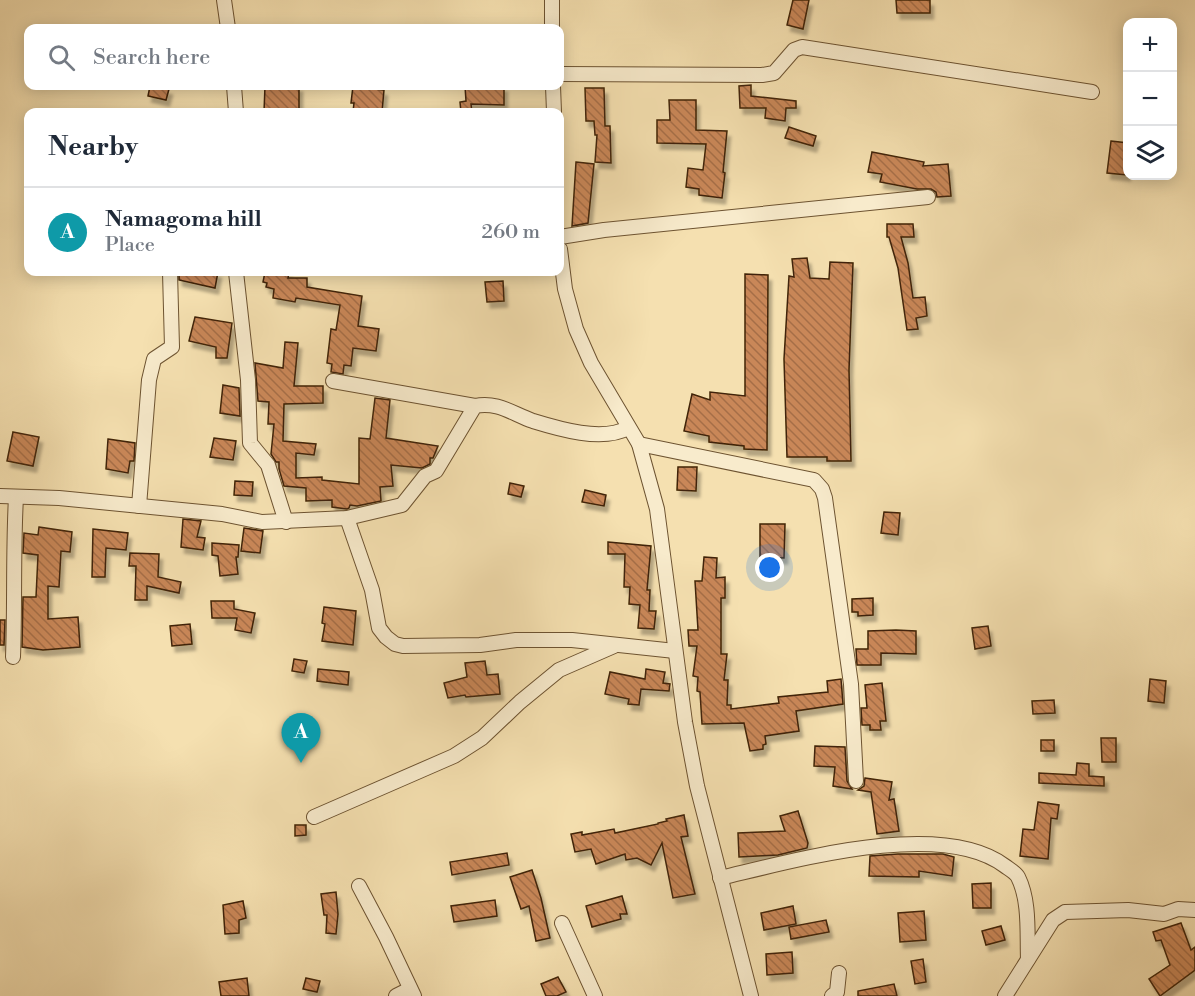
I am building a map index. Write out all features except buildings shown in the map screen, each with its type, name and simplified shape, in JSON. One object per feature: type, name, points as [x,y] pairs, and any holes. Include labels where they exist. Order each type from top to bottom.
[{"type":"street","points":[[224,0],[227,24]]},
{"type":"street","points":[[552,0],[552,24]]},
{"type":"street","points":[[564,74],[774,74],[794,50],[802,47],[1092,92]]},
{"type":"street","points":[[234,90],[236,108]]},
{"type":"street","points":[[553,90],[554,108]]},
{"type":"street","points":[[564,236],[604,230],[928,197]]},
{"type":"street","points":[[139,506],[149,380],[154,359],[172,347],[170,276]]},
{"type":"street","points":[[236,276],[248,380],[250,443],[268,465],[286,522]]},
{"type":"street","points":[[563,276],[576,329],[591,363],[639,444],[657,509],[685,722],[697,786],[751,996]]},
{"type":"street","points":[[333,381],[475,406],[484,404],[504,408],[531,420],[590,434],[619,433],[628,428]]},
{"type":"street","points":[[0,496],[59,498],[222,514],[262,522],[347,518],[402,505],[425,476],[436,471],[475,406]]},
{"type":"street","points":[[639,444],[814,480],[822,489],[851,684],[856,781]]},
{"type":"street","points":[[13,657],[15,599],[13,549],[16,497]]},
{"type":"street","points":[[347,518],[372,590],[379,628],[395,644],[403,646],[480,645],[516,640],[572,640],[675,651]]},
{"type":"street","points":[[314,817],[454,756],[482,738],[520,702],[559,670],[616,645]]},
{"type":"street","points":[[720,878],[836,852],[878,846],[971,848],[994,858],[1018,876],[1025,900],[1028,959]]},
{"type":"street","points":[[359,886],[412,992],[396,996]]},
{"type":"street","points":[[1005,996],[1053,920],[1065,912],[1128,910],[1164,914],[1178,909],[1195,910]]},
{"type":"street","points":[[562,923],[595,996]]},
{"type":"street","points":[[832,996],[837,992],[839,973]]},
{"type":"place","name":"Namagoma hill","points":[[301,763]]}]
